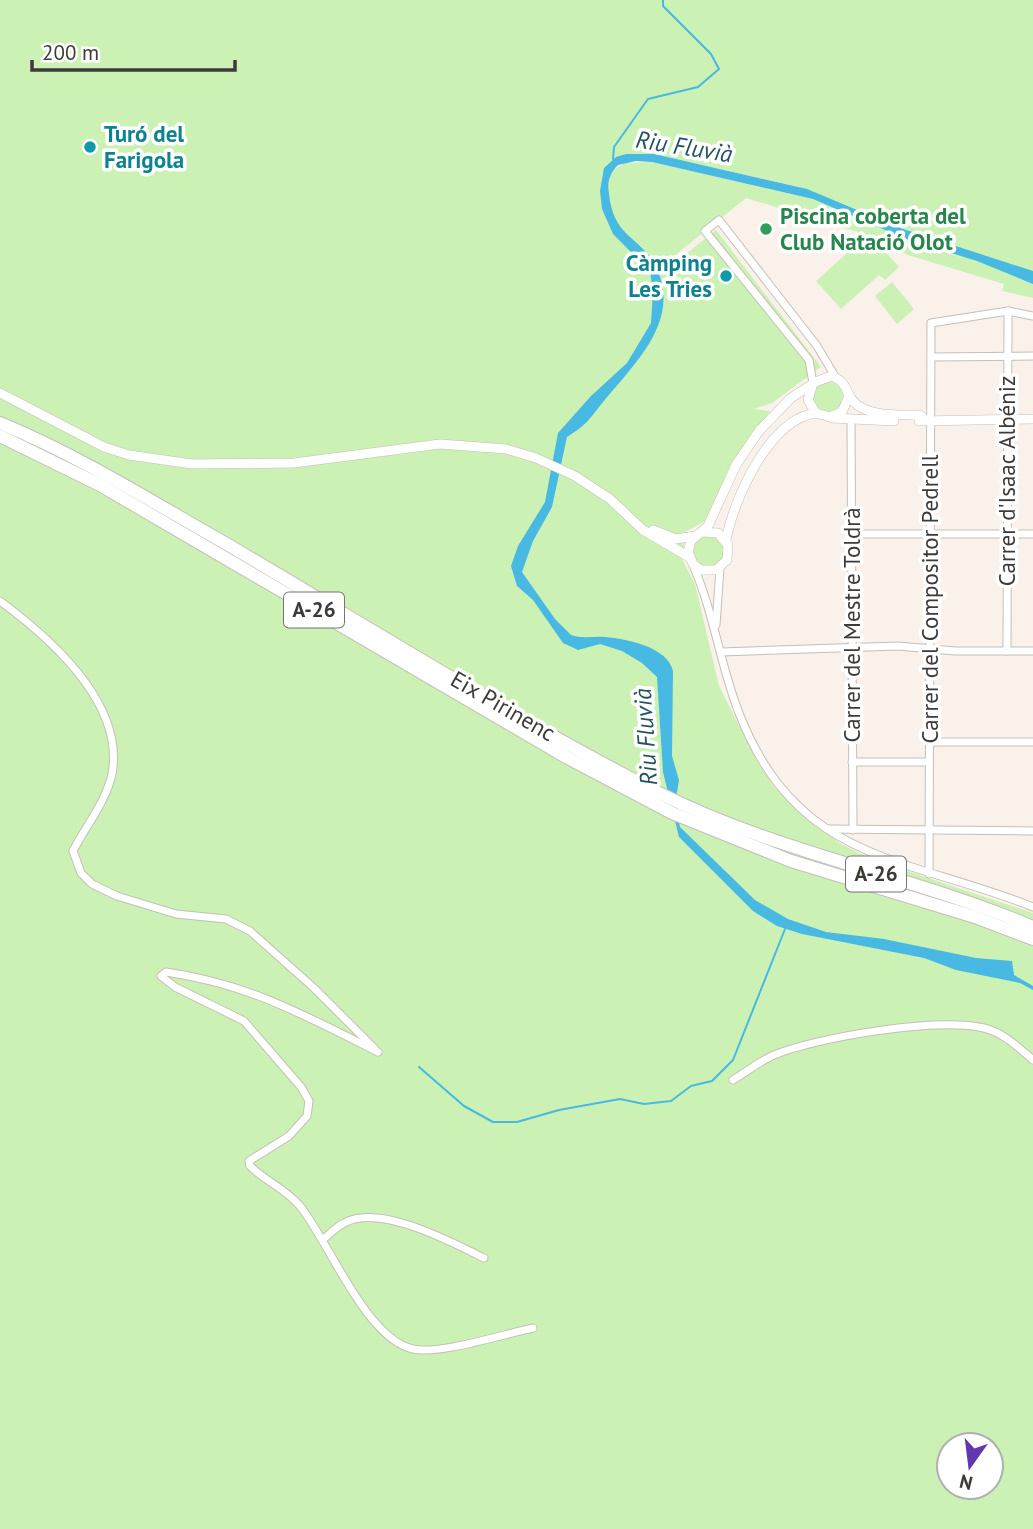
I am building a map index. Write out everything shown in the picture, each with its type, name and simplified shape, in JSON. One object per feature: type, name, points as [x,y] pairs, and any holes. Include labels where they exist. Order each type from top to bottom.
[{"type":"highway","name":"Eix Pirinenc","points":[[0,423],[37,438],[125,485],[623,774],[719,820],[793,848],[979,906],[1033,927]]},
{"type":"highway","name":"Eix Pirinenc","points":[[0,436],[100,485],[626,790],[722,835],[791,861],[965,914],[1033,939]]},
{"type":"street","points":[[816,414],[807,400],[812,384],[809,360],[705,231],[719,220],[817,346],[836,378],[846,387],[849,396],[857,405],[885,415],[920,415],[927,418]]},
{"type":"street","points":[[1007,311],[1033,316]]},
{"type":"street","name":"Carrer del Compositor Pedrell","points":[[929,874],[930,534],[927,418],[931,323],[1007,311]]},
{"type":"street","name":"Carrer d'Isaac Albéniz","points":[[1007,311],[1007,651]]},
{"type":"street","points":[[931,357],[1033,356]]},
{"type":"street","points":[[836,378],[821,377],[791,398],[760,431],[736,465],[699,534],[689,546],[691,561],[716,629],[739,712],[763,761],[796,804],[828,829],[866,852],[1033,908]]},
{"type":"street","points":[[0,393],[104,447],[129,456],[192,464],[294,463],[440,444],[489,446],[547,462],[603,494],[643,530],[706,571],[720,568]]},
{"type":"street","points":[[830,417],[842,412],[849,396]]},
{"type":"street","points":[[716,629],[720,568],[729,555],[726,540],[738,501],[766,450],[790,422],[800,416],[816,414],[851,421],[927,418],[1033,419]]},
{"type":"street","name":"Carrer del Mestre Toldrà","points":[[851,421],[853,830]]},
{"type":"street","points":[[625,513],[665,536],[681,539],[718,533],[726,540]]},
{"type":"street","points":[[851,534],[1033,534]]},
{"type":"street","points":[[0,601],[49,639],[79,673],[111,735],[112,774],[73,851],[80,873],[92,884],[153,909],[226,919],[250,931],[314,988],[378,1052],[264,995],[202,977],[166,972],[160,975],[175,986],[244,1021],[301,1087],[309,1101],[307,1116],[276,1147],[249,1161],[250,1166],[293,1198],[323,1240],[357,1301],[399,1344],[415,1350],[441,1348],[533,1328]]},
{"type":"street","points":[[721,652],[822,651],[852,647],[1033,651]]},
{"type":"street","points":[[929,742],[1033,742]]},
{"type":"street","points":[[852,762],[929,762]]},
{"type":"street","points":[[828,829],[1033,831]]},
{"type":"street","points":[[733,1080],[771,1056],[809,1043],[911,1027],[984,1028],[1007,1038],[1033,1060]]},
{"type":"street","points":[[323,1240],[345,1222],[373,1216],[391,1219],[484,1258]]},
{"type":"green space","points":[[0,0],[1033,0],[1033,298],[1002,291],[1004,284],[908,255],[868,235],[746,198],[669,260],[672,265],[716,230],[821,367],[772,403],[754,409],[770,411],[732,462],[706,521],[686,531],[682,559],[695,584],[719,686],[758,763],[774,787],[815,826],[841,844],[871,859],[1033,913],[1033,1529],[0,1529]],"holes":[[[616,157],[697,164],[798,187],[962,258],[906,239],[813,199],[652,162],[625,163],[613,170]]]},
{"type":"green space","points":[[874,239],[899,267],[885,280],[879,275],[841,309],[816,281],[856,245],[862,250]]},
{"type":"green space","points":[[892,282],[914,309],[897,324],[875,296]]},
{"type":"green space","points":[[828,382],[839,386],[843,397],[839,408],[828,412],[817,408],[813,397],[817,386]]},
{"type":"green space","points":[[708,535],[719,540],[724,551],[719,562],[708,567],[697,562],[692,551],[697,540]]},
{"type":"water","points":[[626,154],[654,154],[807,189],[900,228],[1033,271],[1033,284],[977,261],[906,239],[813,199],[652,162],[636,161],[618,165],[609,182],[612,209],[622,229],[651,258],[657,269],[663,288],[659,322],[652,338],[631,369],[590,419],[567,437],[552,507],[533,541],[522,572],[555,619],[571,635],[635,642],[655,650],[670,663],[673,671],[672,756],[679,780],[675,804],[680,827],[755,900],[788,919],[826,932],[884,939],[976,958],[1012,961],[1014,975],[1033,986],[1033,990],[1020,983],[956,970],[924,958],[802,934],[777,926],[753,911],[679,837],[663,772],[657,677],[642,663],[622,651],[600,644],[578,650],[563,643],[533,600],[517,586],[511,566],[518,546],[545,502],[558,433],[591,396],[627,363],[651,323],[653,291],[650,271],[613,234],[602,209],[600,191],[604,168],[616,157]]},
{"type":"waterway","name":"Riu Fluvià","points":[[613,159],[614,147],[648,99],[698,87],[719,69],[711,54],[663,6],[663,0]]},
{"type":"waterway","points":[[419,1067],[464,1106],[493,1122],[517,1122],[559,1110],[620,1099],[644,1104],[671,1101],[691,1086],[712,1081],[733,1060],[785,929]]},
{"type":"place","name":"Turó del Farigola","points":[[90,147]]},
{"type":"place","name":"Piscina coberta del Club Natació Olot","points":[[766,229]]},
{"type":"place","name":"Càmping Les Tries","points":[[726,276]]}]
